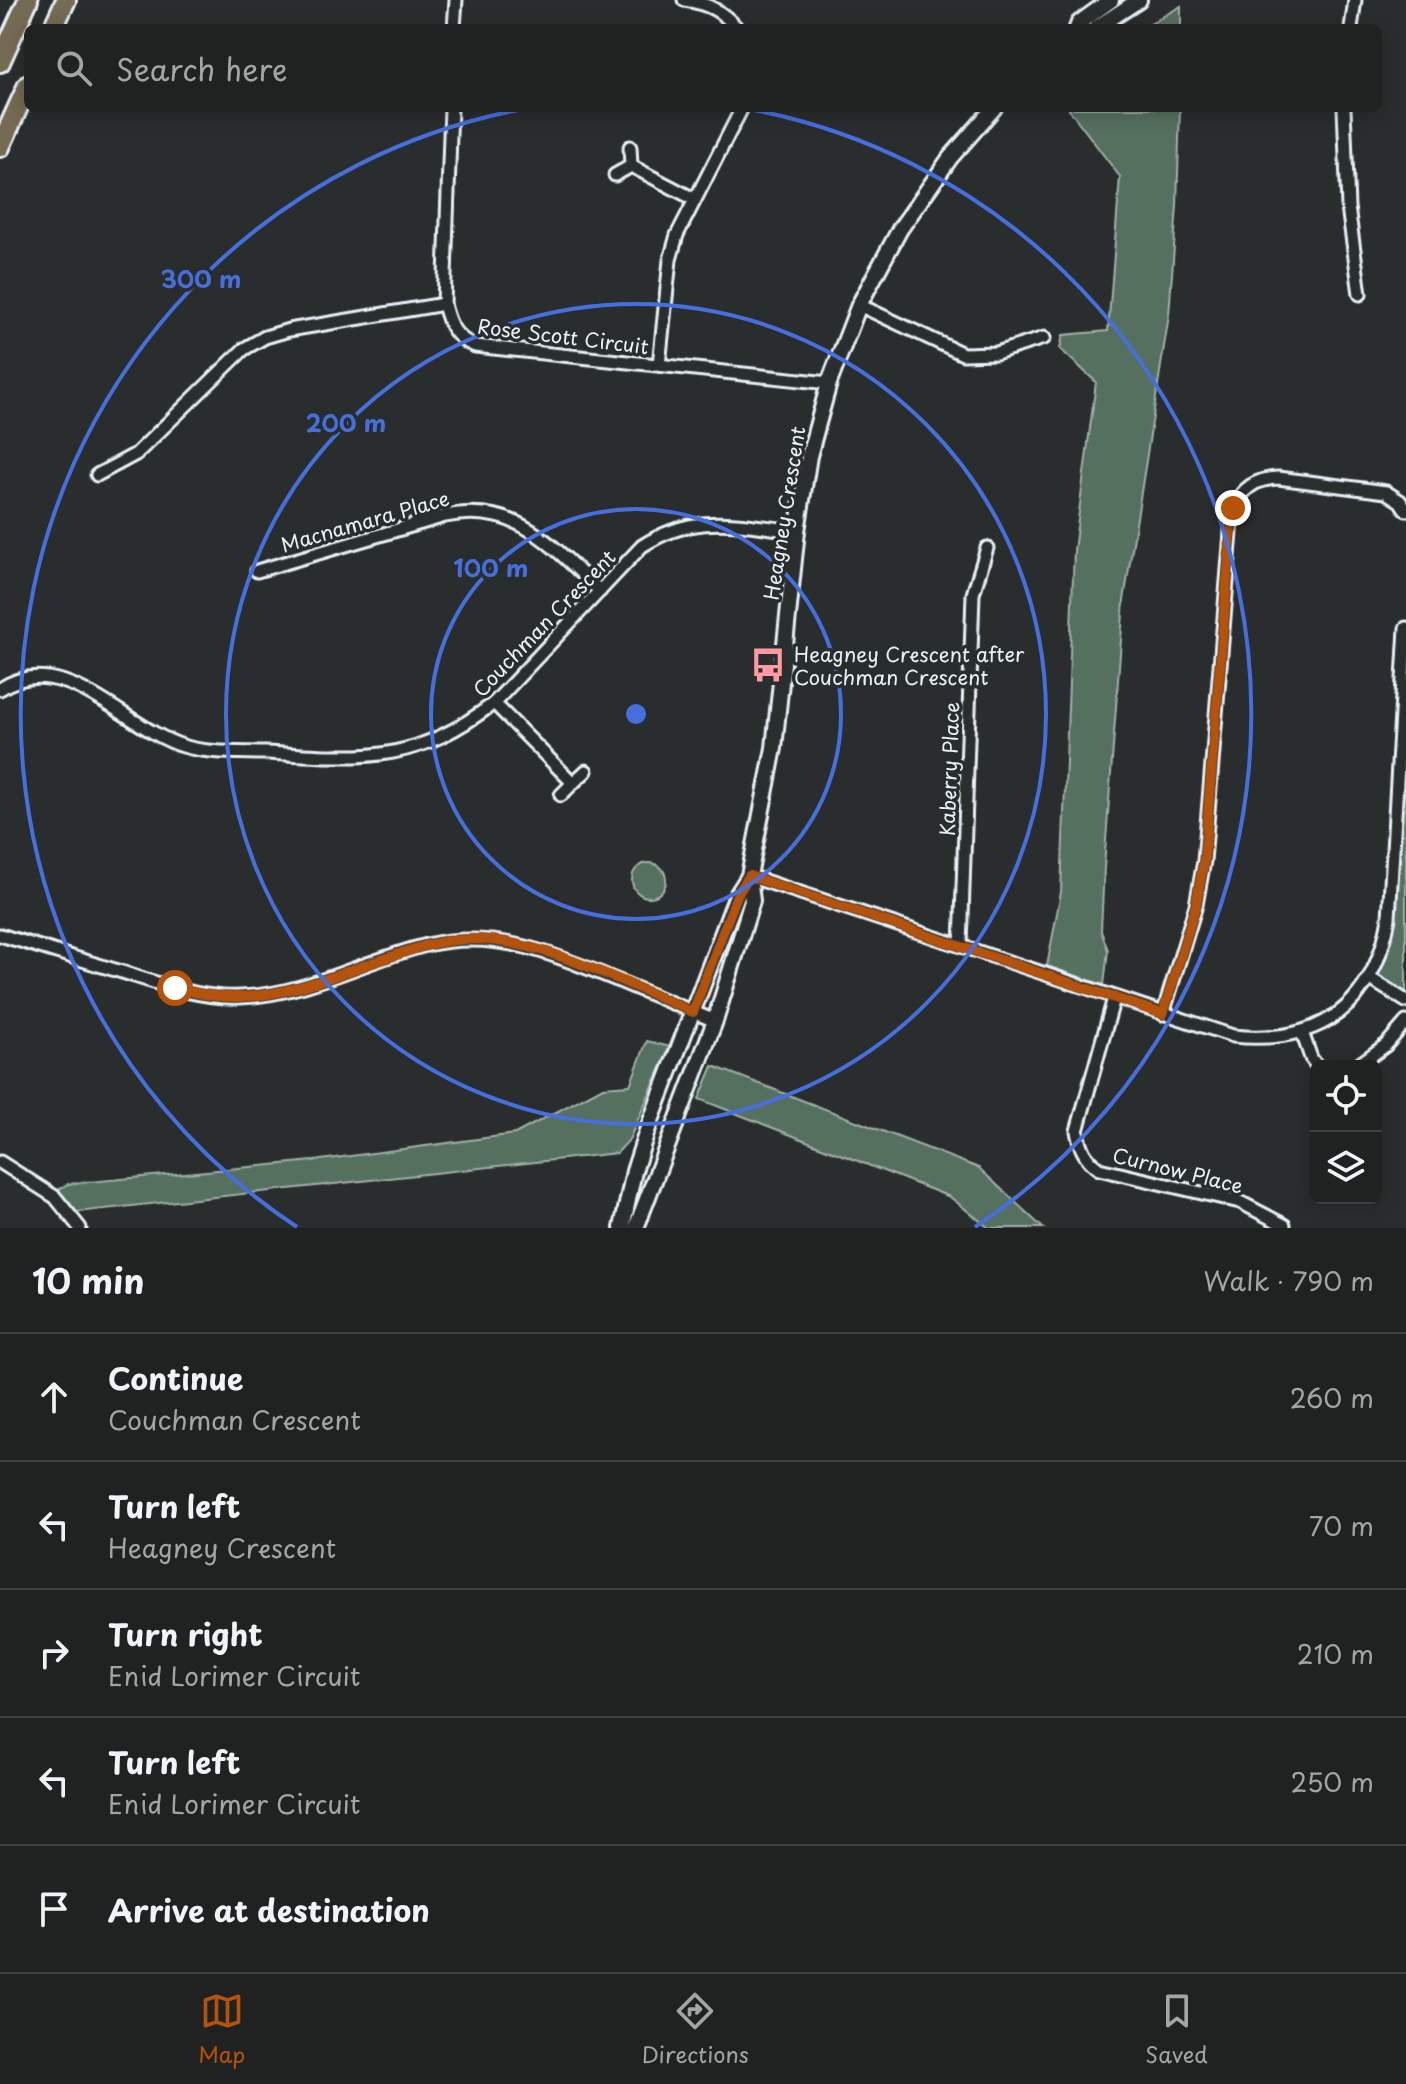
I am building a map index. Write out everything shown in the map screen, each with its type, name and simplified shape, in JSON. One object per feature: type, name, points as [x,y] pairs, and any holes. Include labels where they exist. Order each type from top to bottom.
[{"type":"highway","points":[[0,62],[28,0]]},
{"type":"highway","points":[[55,24],[66,0]]},
{"type":"highway","points":[[0,147],[24,94]]},
{"type":"street","points":[[454,24],[456,0]]},
{"type":"street","points":[[684,0],[714,8],[732,24]]},
{"type":"street","points":[[1079,24],[1111,0]]},
{"type":"street","points":[[1102,24],[1139,0]]},
{"type":"street","points":[[1352,24],[1355,0]]},
{"type":"street","name":"Rose Scott Circuit","points":[[451,112],[444,304],[448,323],[455,334],[475,346],[829,383]]},
{"type":"street","name":"Rose Scott Circuit","points":[[659,365],[670,260],[677,235],[740,112]]},
{"type":"street","name":"Heagney Crescent","points":[[636,1228],[715,1021],[752,901],[749,876],[774,748],[797,531],[809,456],[829,383],[859,305],[900,229],[924,192],[991,112]]},
{"type":"street","points":[[1344,112],[1348,207],[1360,294]]},
{"type":"street","points":[[630,147],[631,166]]},
{"type":"street","points":[[631,166],[694,199]]},
{"type":"street","points":[[615,175],[631,166]]},
{"type":"street","points":[[97,475],[136,454],[244,349],[265,337],[289,330],[444,304]]},
{"type":"street","points":[[859,305],[963,354],[996,353],[1044,338]]},
{"type":"street","points":[[1163,1014],[1196,905],[1204,861],[1233,508],[1250,484],[1278,478],[1386,492],[1400,501],[1406,510]]},
{"type":"street","name":"Macnamara Place","points":[[257,571],[445,516],[478,512],[512,519],[534,531],[600,591]]},
{"type":"street","name":"Couchman Crescent","points":[[0,689],[14,682],[35,678],[68,682],[89,692],[161,739],[187,747],[345,757],[382,755],[417,748],[465,725],[494,703],[642,546],[673,529],[695,523],[719,523],[797,531]]},
{"type":"street","name":"Kaberry Place","points":[[961,946],[973,594],[987,548]]},
{"type":"street","points":[[749,876],[1233,1036],[1261,1039],[1302,1032],[1341,1012],[1356,997],[1369,978],[1384,944],[1389,918],[1406,628]]},
{"type":"street","points":[[494,703],[573,783]]},
{"type":"street","points":[[561,795],[586,771]]},
{"type":"street","name":"Heagney Crescent","points":[[622,1228],[634,1171],[647,1131],[737,895],[749,876]]},
{"type":"street","points":[[0,935],[175,988],[239,998],[270,995],[300,987],[426,945],[457,940],[489,940],[521,944],[554,954],[715,1021]]},
{"type":"street","points":[[1369,978],[1406,1001]]},
{"type":"street","name":"Curnow Place","points":[[1114,998],[1077,1131],[1080,1148],[1090,1162],[1099,1169],[1240,1202],[1284,1225]]},
{"type":"street","points":[[1365,1060],[1386,1045],[1406,1022]]},
{"type":"street","points":[[1302,1032],[1312,1060]]},
{"type":"street","points":[[0,1162],[55,1197],[80,1228]]},
{"type":"green space","points":[[1181,6],[1181,24],[1150,24]]},
{"type":"green space","points":[[1071,112],[1180,112],[1169,315],[1124,600],[1104,867],[1101,931],[1108,950],[1104,985],[1047,966],[1061,892],[1074,550],[1096,382],[1060,349],[1063,335],[1108,331],[1120,177]]},
{"type":"green space","points":[[1406,628],[1406,1001],[1369,978],[1384,944]]},
{"type":"green space","points":[[649,863],[661,868],[666,880],[661,892],[649,897],[637,892],[632,880],[637,868]]},
{"type":"green space","points":[[647,1041],[670,1047],[629,1140],[617,1153],[77,1212],[58,1190],[68,1184],[313,1161],[515,1134],[603,1087],[630,1085]]},
{"type":"green space","points":[[713,1066],[979,1168],[1043,1228],[989,1228],[950,1197],[699,1099]]},
{"type":"place","name":"Heagney Crescent after Couchman Crescent","points":[[768,665]]},
{"type":"route","points":[[175,988],[239,998],[270,995],[426,945],[457,940],[489,940],[521,944],[554,954],[693,1012],[737,895],[749,876],[1163,1014],[1196,905],[1204,861],[1233,508]]}]
